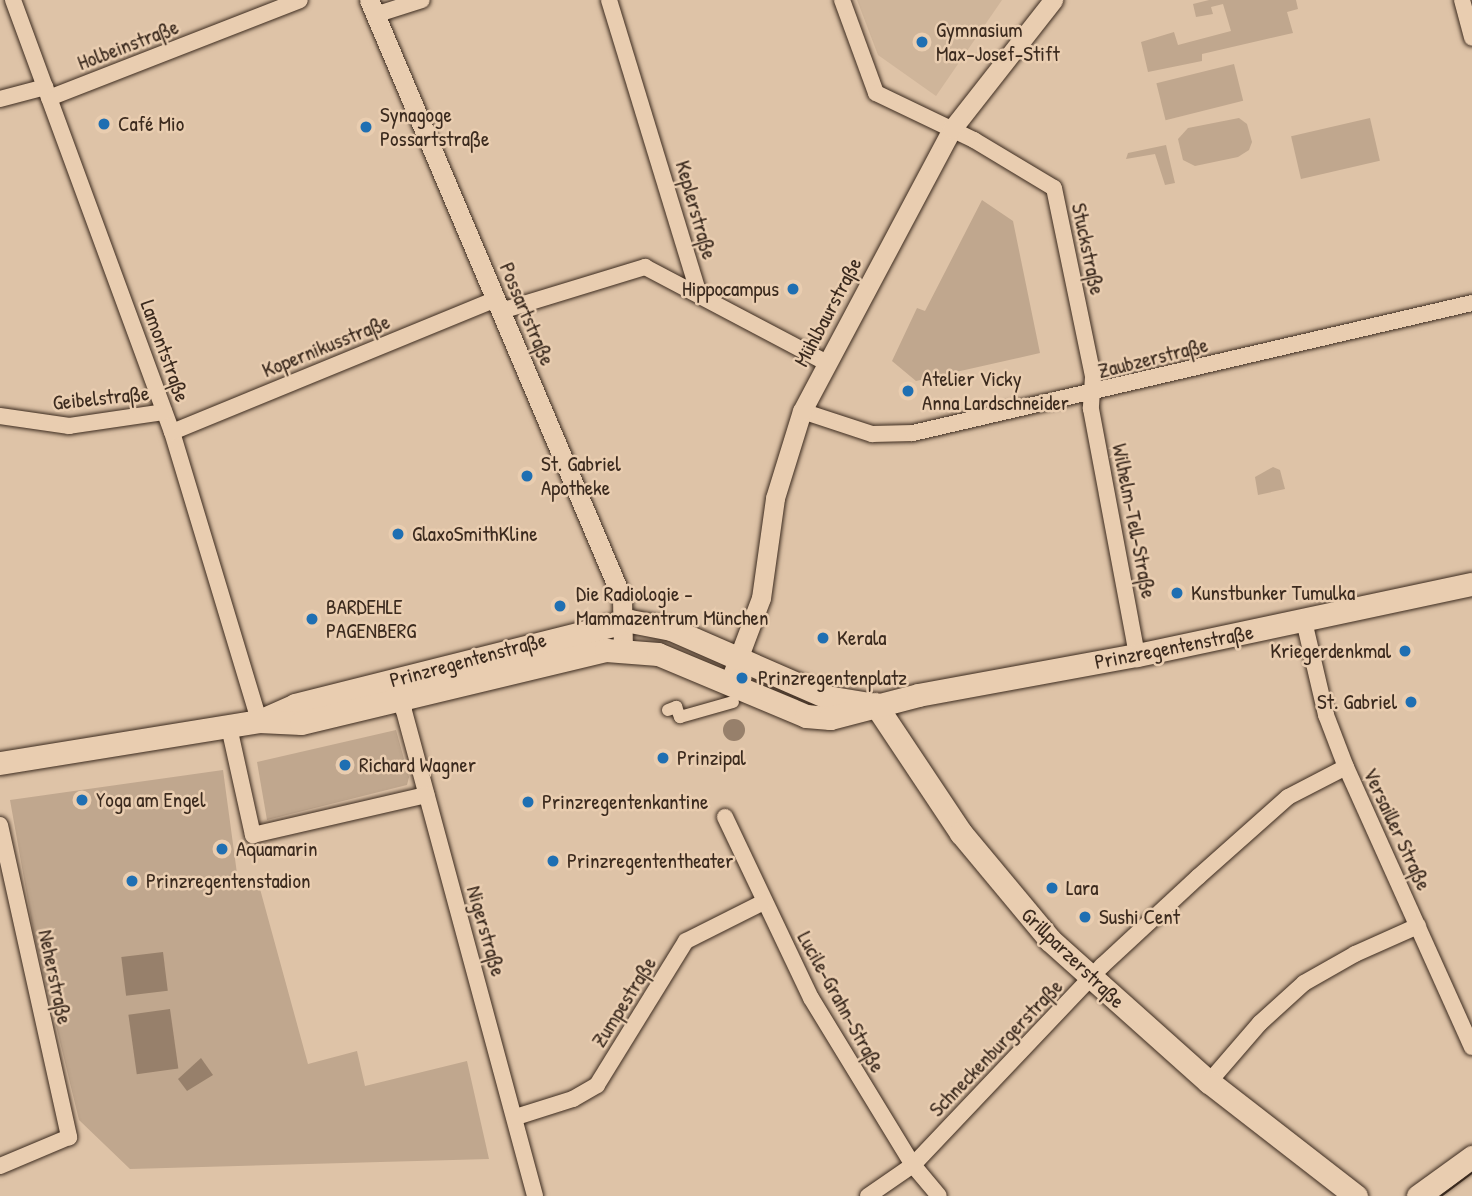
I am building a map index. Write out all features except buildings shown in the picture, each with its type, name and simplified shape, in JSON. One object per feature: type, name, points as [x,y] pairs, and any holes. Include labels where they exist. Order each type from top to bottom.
[{"type":"main road","name":"Prinzregentenstraße","points":[[404,688],[568,656],[623,649],[658,654],[731,692],[816,718],[875,704],[1137,656],[1472,583]]},
{"type":"main road","name":"Prinzregentenstraße","points":[[0,763],[260,721],[301,723],[404,688],[625,621],[671,629],[827,697],[875,704]]},
{"type":"main road","name":"Grillparzerstraße","points":[[875,704],[975,852],[1050,940],[1090,979],[1209,1082],[1316,1169],[1356,1196]]},
{"type":"main road","points":[[1418,1196],[1472,1157]]},
{"type":"main road","name":"Grillparzerstraße","points":[[1316,1169],[1338,1196]]},
{"type":"street","name":"Lamontstraße","points":[[13,0],[172,432],[260,721]]},
{"type":"street","name":"Holbeinstraße","points":[[0,99],[47,92],[300,0]]},
{"type":"street","points":[[372,8],[422,0]]},
{"type":"street","name":"Keplerstraße","points":[[608,0],[698,292],[827,363]]},
{"type":"street","name":"Stuckstraße","points":[[842,0],[876,93],[952,129],[1054,188],[1093,394]]},
{"type":"street","name":"Mühlbaurstraße","points":[[731,692],[738,660],[761,598],[775,498],[802,411],[952,129],[1053,0]]},
{"type":"street","points":[[1462,0],[1472,38]]},
{"type":"street","name":"Possartstraße","points":[[372,8],[622,598],[625,621],[623,649]]},
{"type":"street","name":"Kopernikusstraße","points":[[172,432],[499,305],[645,267],[698,292]]},
{"type":"street","name":"Zaubzerstraße","points":[[802,411],[872,435],[913,433],[1093,394],[1472,303]]},
{"type":"street","name":"Wilhelm-Tell-Straße","points":[[1093,394],[1091,409],[1137,656]]},
{"type":"street","name":"Geibelstraße","points":[[0,416],[69,426],[164,412]]},
{"type":"street","name":"Versailler Straße","points":[[1304,621],[1326,715],[1346,767],[1472,1047]]},
{"type":"street","name":"Nigerstraße","points":[[404,688],[426,795],[516,1117],[535,1196]]},
{"type":"street","points":[[668,710],[676,708],[680,717],[731,692]]},
{"type":"street","points":[[229,727],[253,835],[426,795]]},
{"type":"street","name":"Schneckenburgerstraße","points":[[868,1196],[913,1165],[1090,979],[1288,797],[1346,767]]},
{"type":"street","name":"Lucile-Grahn-Straße","points":[[725,817],[822,1018],[913,1165],[939,1196]]},
{"type":"street","name":"Neherstraße","points":[[0,825],[69,1137],[0,1166]]},
{"type":"street","name":"Zumpestraße","points":[[516,1117],[573,1099],[597,1085],[686,941],[764,902]]},
{"type":"street","points":[[1209,1082],[1260,1023],[1304,984],[1355,954],[1419,926]]},
{"type":"shaded area","name":"Gymnasium Max-Josef-Stift","points":[[857,0],[1002,0],[936,96],[878,55]]},
{"type":"shaded area","points":[[1209,0],[1296,0],[1298,9],[1287,12],[1293,33],[1202,54],[1202,61],[1148,72],[1141,42],[1174,32],[1178,45],[1231,31],[1223,4],[1211,7],[1213,14],[1196,17],[1193,4]]},
{"type":"shaded area","points":[[1234,64],[1243,101],[1166,120],[1156,83]]},
{"type":"shaded area","points":[[1239,118],[1247,124],[1252,142],[1249,150],[1238,157],[1195,166],[1183,160],[1178,139],[1188,128]]},
{"type":"shaded area","points":[[1370,118],[1380,161],[1301,179],[1291,136]]},
{"type":"shaded area","points":[[1166,145],[1175,183],[1165,185],[1155,154],[1126,159],[1128,153]]},
{"type":"shaded area","points":[[982,200],[1013,221],[1040,353],[916,381],[892,361],[917,308],[925,311]]},
{"type":"shaded area","points":[[1273,467],[1280,470],[1285,489],[1258,495],[1255,477]]},
{"type":"shaded area","points":[[730,719],[738,719],[745,726],[745,734],[738,741],[730,741],[723,734],[723,726]]},
{"type":"shaded area","points":[[396,730],[409,777],[407,785],[267,820],[257,762]]},
{"type":"shaded area","points":[[223,770],[238,881],[257,878],[308,1064],[357,1051],[365,1086],[467,1061],[489,1159],[130,1169],[79,1120],[34,935],[10,800]]},
{"type":"shaded area","points":[[163,952],[168,991],[126,996],[121,957]]},
{"type":"shaded area","points":[[170,1009],[178,1068],[137,1074],[128,1015]]},
{"type":"shaded area","points":[[201,1058],[213,1075],[187,1091],[178,1079]]},
{"type":"tram line","points":[[1441,1196],[1472,1173]]},
{"type":"place","name":"Gymnasium Max-Josef-Stift","points":[[922,42]]},
{"type":"place","name":"Café Mio","points":[[104,124]]},
{"type":"place","name":"Synagoge Possartstraße","points":[[366,127]]},
{"type":"place","name":"Hippocampus","points":[[793,289]]},
{"type":"place","name":"Atelier Vicky Anna Lardschneider","points":[[908,391]]},
{"type":"place","name":"St. Gabriel Apotheke","points":[[527,476]]},
{"type":"place","name":"GlaxoSmithKline","points":[[398,534]]},
{"type":"place","name":"Kunstbunker Tumulka","points":[[1177,593]]},
{"type":"place","name":"Die Radiologie - Mammazentrum München","points":[[560,606]]},
{"type":"place","name":"BARDEHLE PAGENBERG","points":[[312,619]]},
{"type":"place","name":"Kerala","points":[[823,638]]},
{"type":"place","name":"Kriegerdenkmal","points":[[1405,651]]},
{"type":"place","name":"Prinzregentenplatz","points":[[742,678]]},
{"type":"place","name":"St. Gabriel","points":[[1411,702]]},
{"type":"place","name":"Prinzipal","points":[[663,758]]},
{"type":"place","name":"Richard Wagner","points":[[345,765]]},
{"type":"place","name":"Yoga am Engel","points":[[82,800]]},
{"type":"place","name":"Prinzregentenkantine","points":[[528,802]]},
{"type":"place","name":"Aquamarin","points":[[222,849]]},
{"type":"place","name":"Prinzregententheater","points":[[553,861]]},
{"type":"place","name":"Prinzregentenstadion","points":[[132,881]]},
{"type":"place","name":"Lara","points":[[1052,888]]},
{"type":"place","name":"Sushi Cent","points":[[1085,917]]}]
